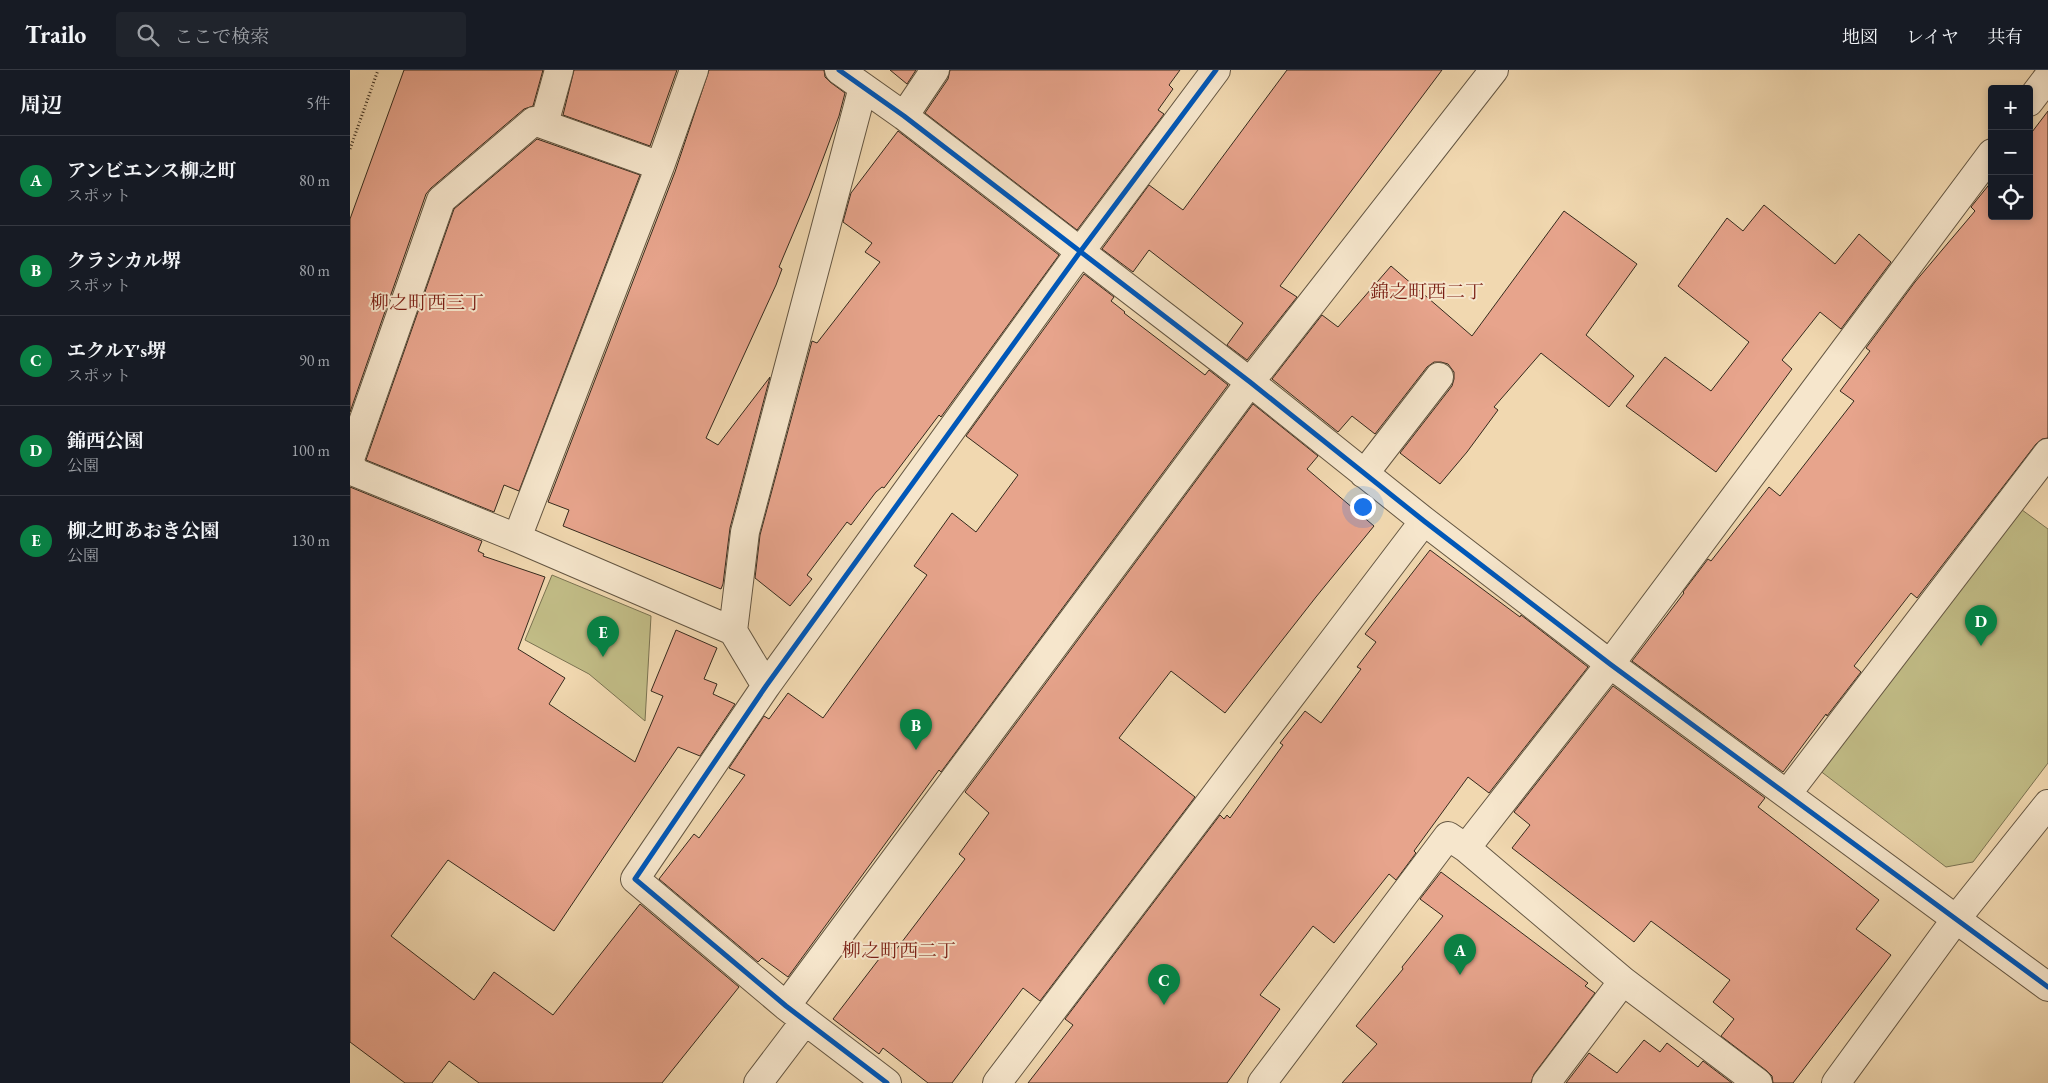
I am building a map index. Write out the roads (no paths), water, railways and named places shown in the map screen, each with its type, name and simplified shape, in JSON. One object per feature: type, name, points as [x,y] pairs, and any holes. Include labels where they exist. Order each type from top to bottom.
[{"type":"street","points":[[544,124],[559,70]]},
{"type":"street","points":[[517,538],[660,166],[694,70]]},
{"type":"street","points":[[839,70],[904,116],[1250,382],[1364,474],[1610,664],[2048,987]]},
{"type":"street","points":[[904,116],[935,70]]},
{"type":"street","points":[[887,1083],[796,1014],[635,880],[766,686],[1080,252],[1216,70]]},
{"type":"street","points":[[758,1083],[796,1014],[1250,382],[1494,70]]},
{"type":"street","points":[[2033,97],[2048,77]]},
{"type":"street","points":[[733,631],[745,532],[862,87]]},
{"type":"street","points":[[350,459],[441,200],[534,121],[660,166]]},
{"type":"street","points":[[1466,848],[1610,664],[1988,158]]},
{"type":"street","points":[[1364,474],[1439,377]]},
{"type":"street","points":[[1787,794],[2048,453]]},
{"type":"street","points":[[350,464],[357,473],[517,538],[733,631],[766,686]]},
{"type":"street","points":[[997,1083],[1424,521]]},
{"type":"street","points":[[1836,1083],[1956,919],[2048,804]]},
{"type":"street","points":[[1262,1083],[1448,836],[1466,848],[1623,981],[1758,1083]]},
{"type":"street","points":[[1546,1083],[1623,981]]},
{"type":"place","name":"錦西公園","points":[[1981,646]]},
{"type":"place","name":"柳之町あおき公園","points":[[603,657]]},
{"type":"place","name":"クラシカル堺","points":[[916,750]]},
{"type":"place","name":"アンビエンス柳之町","points":[[1460,975]]},
{"type":"place","name":"エクルY's堺","points":[[1164,1005]]},
{"type":"district","name":"錦之町西二丁","points":[[1427,291]]},
{"type":"district","name":"柳之町西三丁","points":[[427,302]]},
{"type":"district","name":"柳之町西二丁","points":[[899,950]]}]
